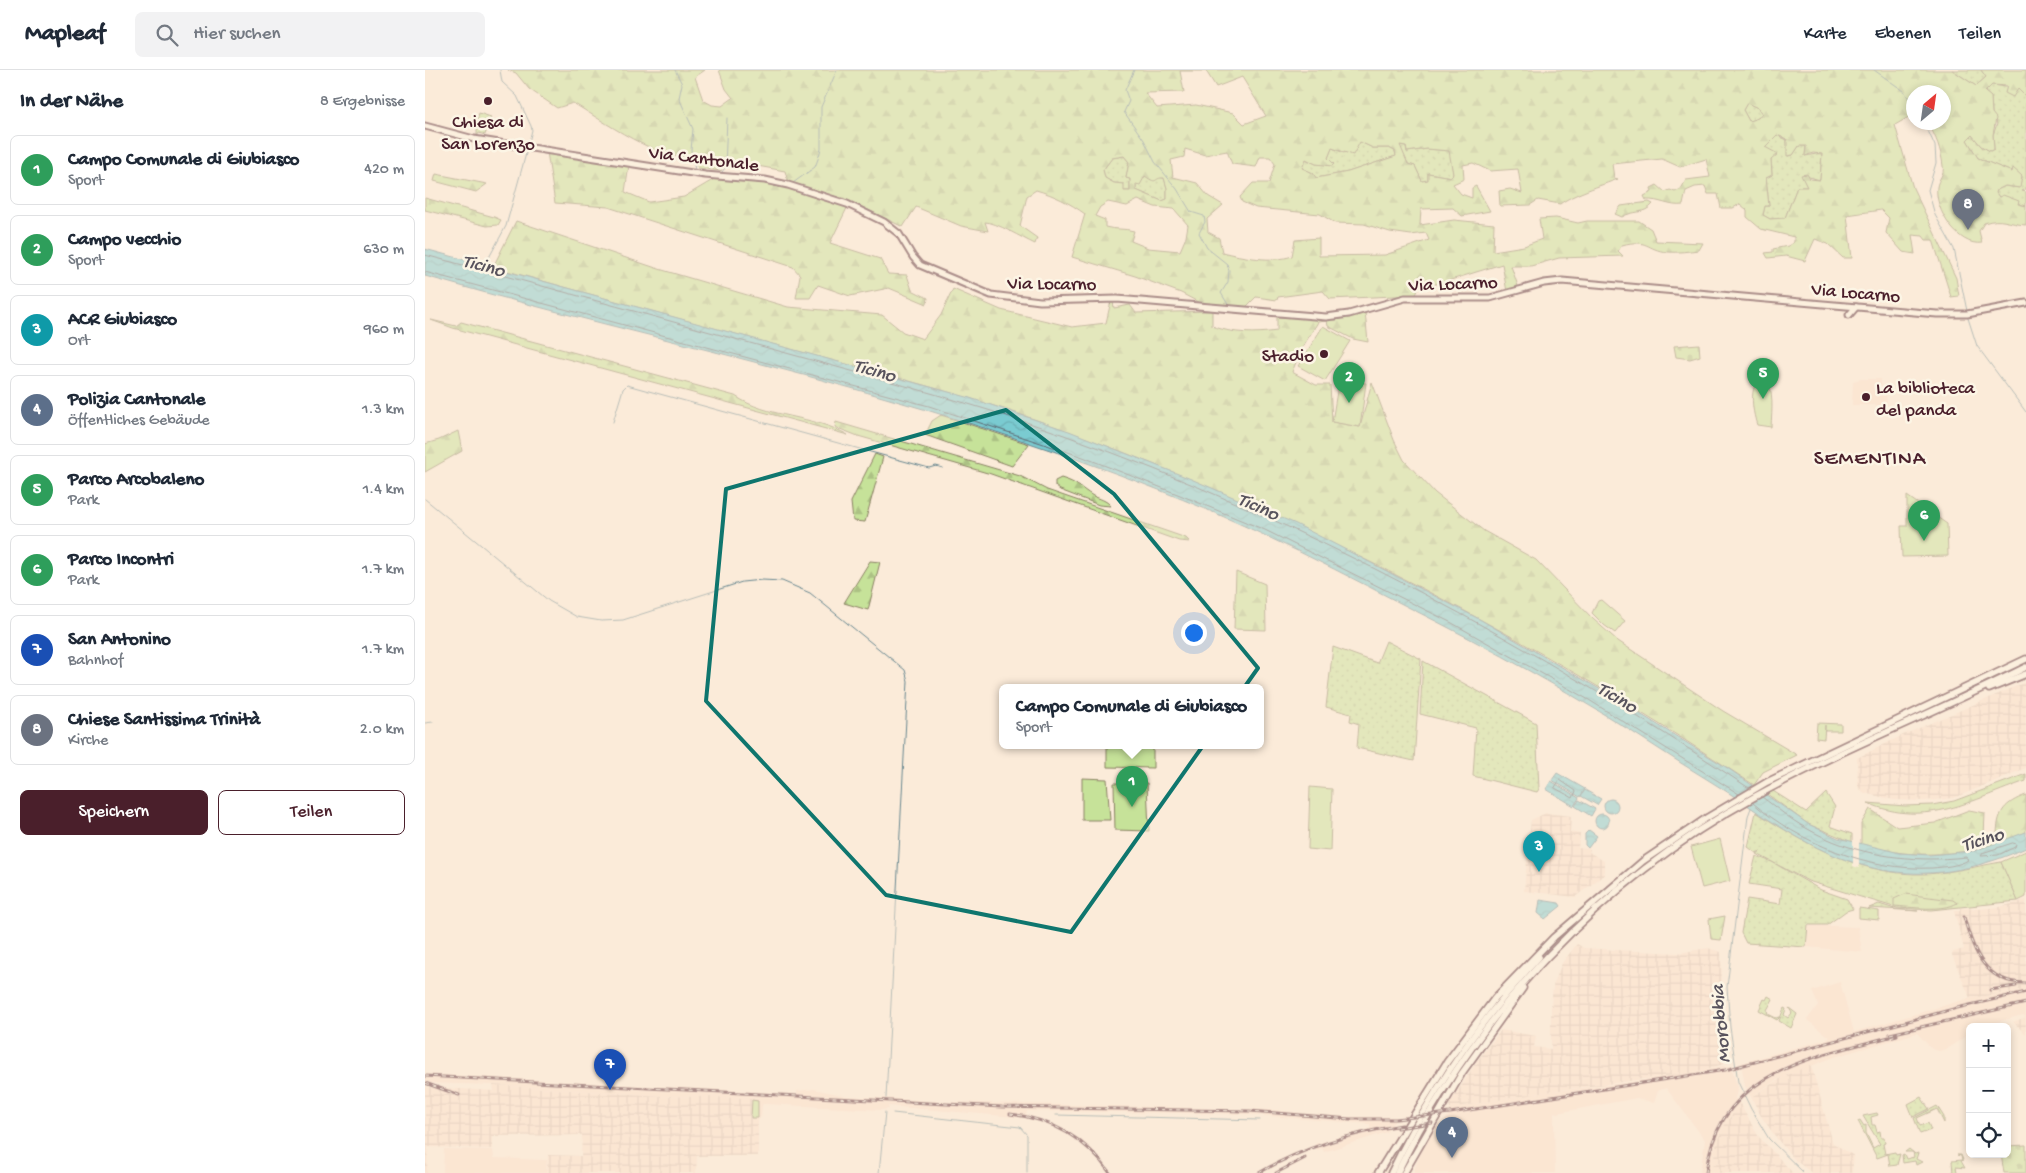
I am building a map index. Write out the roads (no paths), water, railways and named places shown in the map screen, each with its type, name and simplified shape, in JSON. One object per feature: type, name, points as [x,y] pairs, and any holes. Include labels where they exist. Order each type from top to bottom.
[{"type":"highway","points":[[1397,1173],[1433,1106],[1484,1030],[1543,960],[1592,913],[1645,868],[1691,831],[1847,750],[1871,735],[2026,659]]},
{"type":"highway","points":[[1942,707],[2026,666]]},
{"type":"highway","points":[[1378,1173],[1434,1082],[1469,1030],[1520,971],[1573,921],[1643,861],[1749,792],[1810,760],[1846,743],[2026,674]]},
{"type":"highway","points":[[1404,1173],[1458,1080],[1494,1026],[1536,971],[1592,913]]},
{"type":"highway","points":[[1391,1173],[1427,1106],[1467,1044],[1519,979],[1573,921]]},
{"type":"highway","points":[[1408,1173],[1420,1144]]},
{"type":"main road","name":"Via Cantonale","points":[[425,126],[460,136],[705,175],[765,180],[788,185],[847,204],[888,224],[899,234],[917,262],[951,279]]},
{"type":"main road","name":"Via Locarno","points":[[951,279],[987,294],[1026,300],[1108,298],[1315,318],[1349,314],[1405,298],[1495,297],[1558,281],[1958,315],[2026,303]]},
{"type":"main road","points":[[1849,315],[1857,307]]},
{"type":"water","points":[[425,249],[967,397],[1069,431],[1191,479],[1296,524],[1481,620],[1608,694],[1729,769],[1808,824],[1838,838],[1900,853],[1929,855],[1974,851],[2026,832],[2026,848],[1986,863],[1950,871],[1915,873],[1882,870],[1850,861],[1817,848],[1784,829],[1599,712],[1503,656],[1282,543],[1183,499],[1099,467],[930,411],[804,375],[425,276]]},
{"type":"water","points":[[1557,773],[1585,789],[1580,797],[1552,780]]},
{"type":"water","points":[[1551,781],[1579,798],[1574,806],[1546,789]]},
{"type":"water","points":[[1585,790],[1601,799],[1597,805],[1581,796]]},
{"type":"water","points":[[1608,799],[1614,799],[1618,806],[1614,813],[1608,813],[1604,809],[1604,803]]},
{"type":"water","points":[[1579,800],[1595,809],[1591,816],[1575,806]]},
{"type":"water","points":[[1599,814],[1605,814],[1609,821],[1605,828],[1599,828],[1595,824],[1595,818]]},
{"type":"water","points":[[1589,830],[1597,836],[1588,848],[1585,845],[1585,834]]},
{"type":"water","points":[[1540,900],[1559,903],[1561,906],[1545,919],[1538,913]]},
{"type":"waterway","points":[[500,70],[502,82],[517,96],[531,126],[532,130],[528,146]]},
{"type":"waterway","points":[[675,70],[682,84],[679,98],[693,129],[691,150],[695,170]]},
{"type":"waterway","points":[[793,183],[815,167],[821,149],[821,107],[837,70]]},
{"type":"waterway","points":[[1134,70],[1125,90],[1129,101],[1124,112],[1144,140],[1155,162],[1177,189],[1191,212],[1204,216],[1205,222],[1199,233],[1207,248],[1227,264],[1229,270],[1228,282],[1221,293],[1229,306]]},
{"type":"waterway","name":"SEMENTINA","points":[[1874,70],[1906,94]]},
{"type":"waterway","points":[[722,172],[725,168],[727,118]]},
{"type":"waterway","name":"SEMENTINA","points":[[1928,130],[1935,146],[1936,163],[1928,190],[1935,215],[1954,249],[1967,311]]},
{"type":"waterway","name":"Ticino","points":[[485,265],[506,226],[527,150]]},
{"type":"waterway","name":"SEMENTINA","points":[[1967,315],[1977,346],[2026,412]]},
{"type":"waterway","points":[[613,422],[623,389],[627,385],[929,468],[936,466],[943,468]]},
{"type":"waterway","points":[[425,499],[549,601],[577,617],[601,621],[623,620],[742,582],[782,581],[810,593],[905,670],[908,681],[886,1098]]},
{"type":"waterway","points":[[425,723],[433,722]]},
{"type":"waterway","name":"Morobbia","points":[[1751,808],[1748,816],[1727,987],[1730,1027],[1738,1082],[1751,1109],[1769,1139],[1804,1173]]},
{"type":"waterway","points":[[879,1173],[885,1112]]},
{"type":"waterway","points":[[893,1113],[1020,1127],[1027,1135],[1027,1173]]},
{"type":"waterway","points":[[1056,1115],[1260,1120]]},
{"type":"railway","points":[[1964,917],[1977,953],[1990,971],[2011,982],[2025,983]]},
{"type":"railway","points":[[1990,990],[2016,986]]},
{"type":"railway","points":[[425,1076],[1002,1107],[1250,1111],[1350,1119],[1396,1119],[1450,1113],[1725,1070],[1957,1008],[2026,992]]},
{"type":"railway","points":[[1890,1034],[2026,1003]]},
{"type":"railway","points":[[1706,1173],[1714,1138],[1729,1111],[1750,1090],[1775,1074],[1803,1061],[1897,1035]]},
{"type":"railway","points":[[425,1083],[459,1095]]},
{"type":"railway","points":[[1010,1114],[1040,1121],[1067,1133],[1090,1150],[1110,1173]]},
{"type":"railway","points":[[1397,1128],[1432,1123]]},
{"type":"railway","points":[[1259,1173],[1310,1148],[1365,1132],[1402,1125]]},
{"type":"railway","points":[[1276,1173],[1305,1158]]},
{"type":"place","name":"Chiesa di San Lorenzo","points":[[488,101]]},
{"type":"place","name":"Chiese Santissima Trinità","points":[[1968,230]]},
{"type":"place","name":"Stadio","points":[[1324,354]]},
{"type":"place","name":"La biblioteca del panda","points":[[1866,397]]},
{"type":"place","name":"Parco Arcobaleno","points":[[1763,399]]},
{"type":"place","name":"Campo vecchio","points":[[1349,403]]},
{"type":"place","name":"Parco Incontri","points":[[1924,541]]},
{"type":"place","name":"Campo Comunale di Giubiasco","points":[[1132,807]]},
{"type":"place","name":"ACR Giubiasco","points":[[1539,872]]},
{"type":"place","name":"San Antonino","points":[[610,1090]]},
{"type":"place","name":"Polizia Cantonale","points":[[1452,1158]]},
{"type":"district","name":"SEMENTINA","points":[[1870,457]]}]
